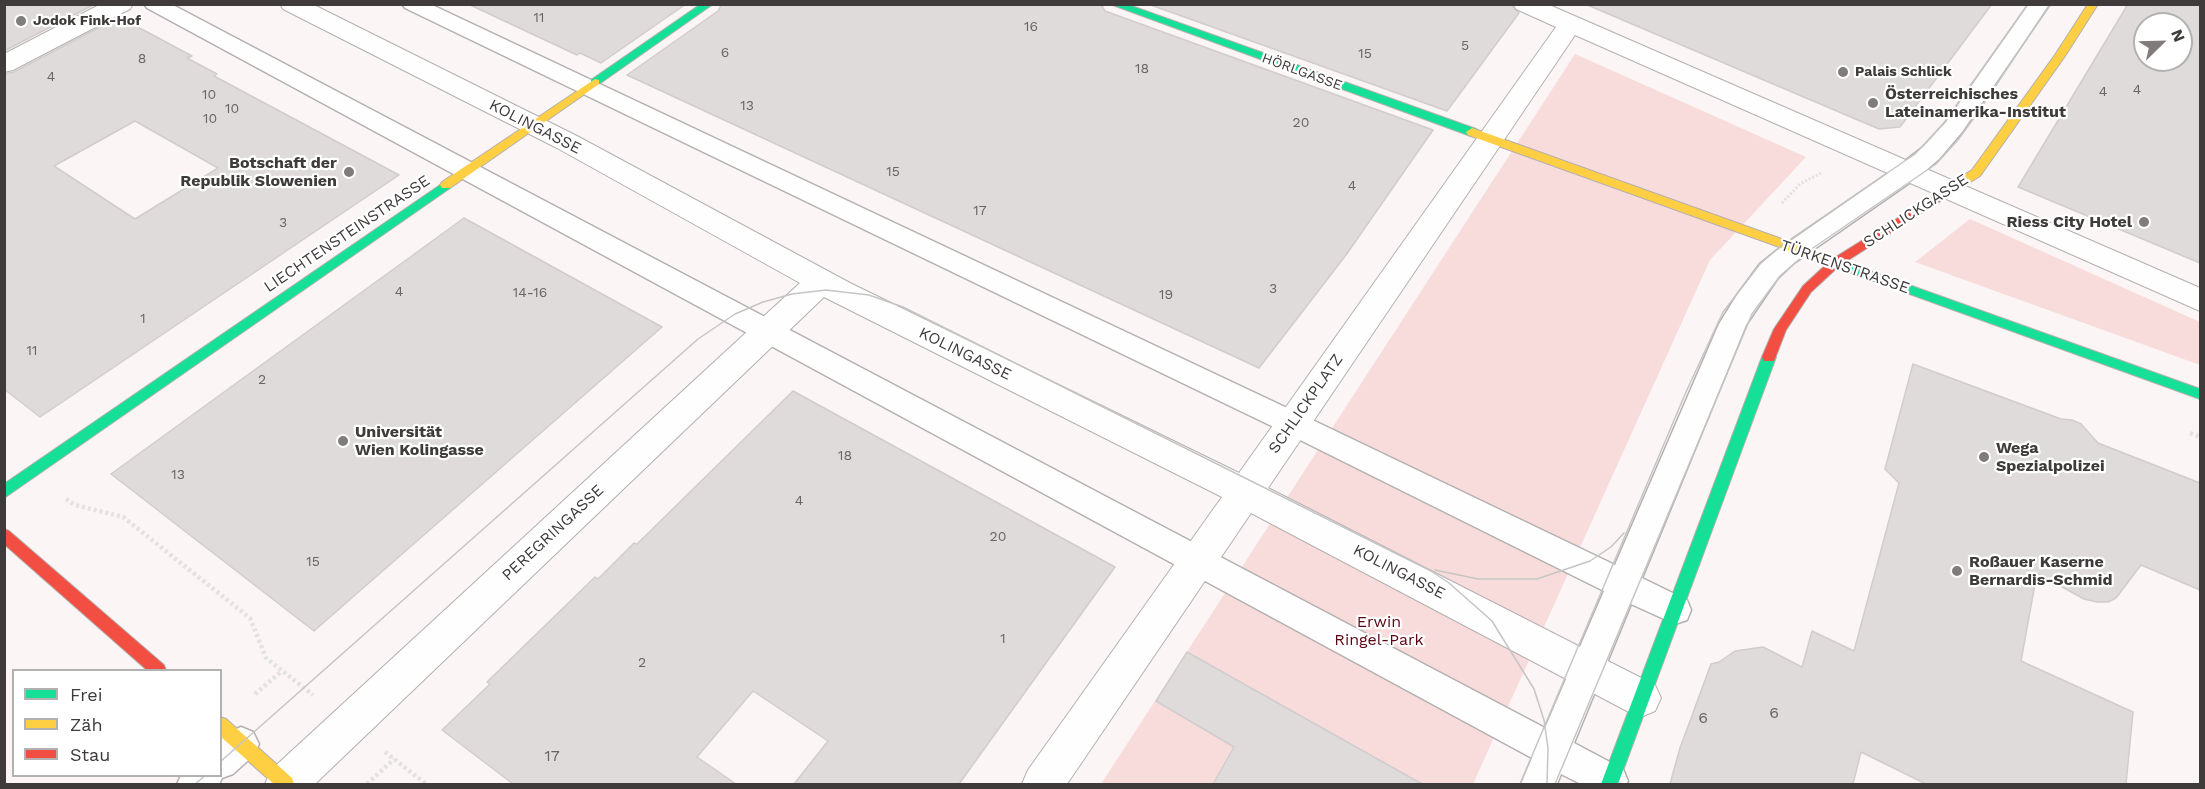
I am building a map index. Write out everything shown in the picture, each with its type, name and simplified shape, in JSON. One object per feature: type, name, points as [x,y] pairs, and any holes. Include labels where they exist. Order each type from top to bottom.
[{"type":"street","points":[[4,64],[121,4]]},
{"type":"street","name":"KOLINGASSE","points":[[292,4],[533,125],[821,282],[1244,492],[1641,698]]},
{"type":"street","name":"LIECHTENSTEINSTRASSE","points":[[4,492],[708,4]]},
{"type":"street","name":"HÖRLGASSE","points":[[1115,4],[1490,139]]},
{"type":"street","points":[[1525,4],[2200,300]]},
{"type":"street","name":"SCHLICKGASSE","points":[[1835,263],[1976,173],[2060,56],[2093,4]]},
{"type":"street","name":"SCHLICKPLATZ","points":[[1043,784],[1570,24]]},
{"type":"street","name":"TÜRKENSTRASSE","points":[[1490,139],[2200,394]]},
{"type":"street","points":[[1610,783],[1780,329],[1807,289],[1835,263]]},
{"type":"street","name":"PEREGRINGASSE","points":[[286,784],[766,331],[821,282]]},
{"type":"street","points":[[4,535],[157,669]]},
{"type":"street","points":[[227,744],[286,784]]},
{"type":"lane","points":[[154,4],[1610,783]]},
{"type":"lane","points":[[412,4],[1292,423],[1675,610]]},
{"type":"lane","points":[[1539,784],[1733,324],[1769,271],[1795,249],[1932,153],[1954,127],[2040,4]]},
{"type":"path","points":[[32,473],[75,505],[123,517],[132,524],[250,618],[266,658],[426,784]]},
{"type":"path","points":[[367,784],[394,759]]},
{"type":"green space","name":"Erwin Ringel-Park","points":[[1575,54],[1806,157],[1710,260],[1473,784],[1101,784]]},
{"type":"green space","points":[[1970,219],[2200,322],[2200,365],[1915,262]]},
{"type":"building","points":[[4,4],[95,4],[4,51]]},
{"type":"building","points":[[468,4],[686,4],[601,63],[580,53],[577,55]]},
{"type":"building","points":[[722,4],[1101,4],[1105,11],[1433,130],[1346,255],[1259,368],[627,75],[718,11]]},
{"type":"building","points":[[1148,4],[1511,4],[1519,13],[1447,111]]},
{"type":"building","name":"Palais Schlick","points":[[1585,4],[1992,4],[1900,127],[1879,129]]},
{"type":"building","points":[[2128,4],[2200,4],[2200,263],[2018,187]]},
{"type":"building","points":[[119,17],[192,56],[187,58],[217,74],[214,76],[399,175],[40,417],[4,389],[4,74],[14,72]],"holes":[[[135,121],[218,168],[135,219],[54,166]]]},
{"type":"building","name":"Universität Wien Kolingasse","points":[[464,218],[662,327],[314,631],[111,474]]},
{"type":"building","name":"Roßauer Kaserne Bernardis-Schmid","points":[[1913,364],[2061,419],[2072,420],[2081,424],[2098,443],[2200,483],[2200,590],[2141,565],[2116,598],[2108,602],[2097,602],[2084,599],[2037,573],[2021,661],[2133,712],[2126,784],[1926,784],[1861,752],[1853,784],[1670,784],[1680,748],[1711,664],[1719,662],[1735,651],[1763,647],[1802,667],[1812,631],[1854,651],[1899,483],[1885,469]]},
{"type":"building","points":[[793,391],[1115,567],[959,784],[794,784],[828,741],[753,691],[697,757],[736,784],[513,784],[442,730],[490,684],[487,682],[595,577],[598,579],[634,543],[637,544]]},
{"type":"building","points":[[1187,652],[1422,784],[1213,784],[1234,747],[1156,701]]},
{"type":"tram line","points":[[1545,725],[1686,392],[1723,312],[1760,264],[1782,245],[1915,154],[1943,124],[2028,4]]},
{"type":"tram line","points":[[1555,784],[1752,314],[1780,276],[1810,250],[1936,164],[1958,140],[1979,111],[2050,4]]},
{"type":"tram line","points":[[222,760],[698,339],[735,314],[763,302],[792,294],[826,290],[869,295],[903,307],[1431,571],[1449,583],[1492,621],[1534,689],[1545,725]]},
{"type":"tram line","points":[[1435,570],[1478,579],[1537,579],[1590,561],[1611,547],[1624,533]]},
{"type":"tram line","points":[[1520,784],[1545,725]]},
{"type":"tram line","points":[[1545,725],[1548,748],[1547,784]]},
{"type":"tram line","points":[[195,784],[204,777]]},
{"type":"traffic: fast","points":[[595,82],[708,4]]},
{"type":"traffic: fast","points":[[1115,4],[1472,132]]},
{"type":"traffic: fast","points":[[4,492],[446,185]]},
{"type":"traffic: fast","points":[[1839,264],[2200,394]]},
{"type":"traffic: fast","points":[[1609,784],[1769,357]]},
{"type":"traffic: slow","points":[[1949,190],[1976,173],[2060,56],[2093,4]]},
{"type":"traffic: slow","points":[[446,185],[595,82]]},
{"type":"traffic: slow","points":[[1472,132],[1839,264]]},
{"type":"traffic: slow","points":[[222,727],[286,784]]},
{"type":"traffic: jam","points":[[1769,357],[1780,329],[1807,289],[1835,263],[1949,190]]},
{"type":"traffic: jam","points":[[4,535],[157,669]]},
{"type":"place","name":"Jodok Fink-Hof","points":[[21,21]]},
{"type":"place","name":"Palais Schlick","points":[[1843,72]]},
{"type":"place","name":"Österreichisches Lateinamerika-Institut","points":[[1873,103]]},
{"type":"place","name":"Botschaft der Republik Slowenien","points":[[349,172]]},
{"type":"place","name":"Riess City Hotel","points":[[2144,222]]},
{"type":"place","name":"Universität Wien Kolingasse","points":[[343,441]]},
{"type":"place","name":"Wega Spezialpolizei","points":[[1984,457]]},
{"type":"place","name":"Roßauer Kaserne Bernardis-Schmid","points":[[1957,571]]}]
